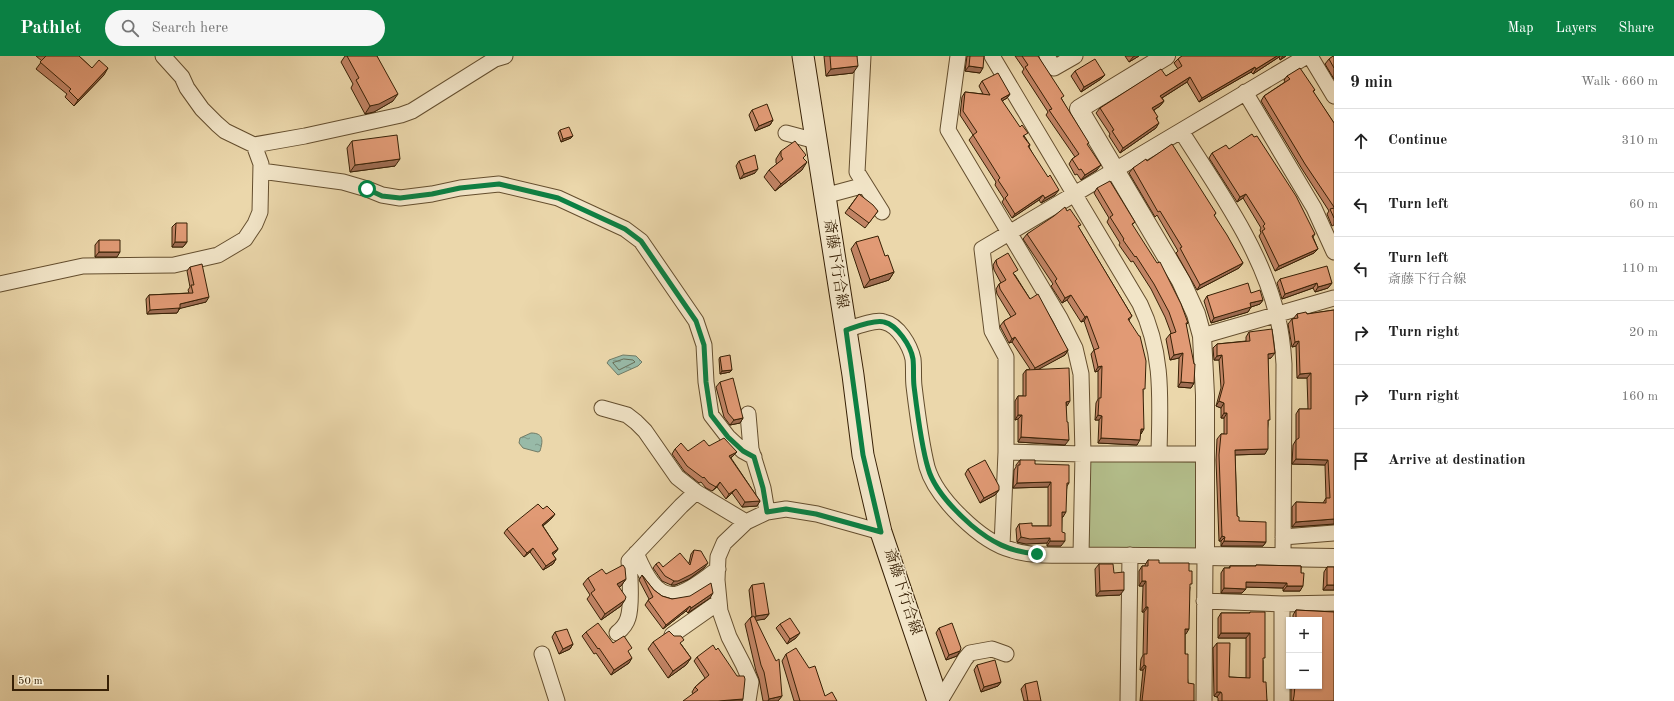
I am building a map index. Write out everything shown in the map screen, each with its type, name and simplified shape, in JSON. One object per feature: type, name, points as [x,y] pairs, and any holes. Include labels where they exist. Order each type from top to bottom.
[{"type":"main road","name":"斎藤下行合線","points":[[803,56],[846,330],[863,455],[881,532],[939,701]]},
{"type":"street","points":[[163,56],[182,77],[187,88],[202,109],[217,124],[225,131],[254,146],[401,115],[412,111],[495,59],[505,56]]},
{"type":"street","points":[[863,56],[857,172],[882,212]]},
{"type":"street","points":[[958,56],[948,130],[1060,318],[1075,348],[1081,374],[1083,454],[1081,555]]},
{"type":"street","points":[[992,56],[1140,304],[1154,337],[1159,368],[1159,454]]},
{"type":"street","points":[[1047,56],[1054,68],[1075,56]]},
{"type":"street","points":[[1166,56],[1079,109],[1181,281],[1196,314],[1202,336],[1205,395],[1204,701]]},
{"type":"street","points":[[1002,546],[1006,452],[1006,357],[992,331],[982,249],[1307,56]]},
{"type":"street","points":[[1310,56],[1334,96]]},
{"type":"street","points":[[1245,92],[1314,208],[1334,252]]},
{"type":"street","points":[[1181,131],[1246,237],[1259,264],[1277,315],[1282,337],[1284,364],[1283,557]]},
{"type":"street","points":[[786,133],[816,141]]},
{"type":"street","points":[[0,284],[83,266],[174,265],[218,255],[245,239],[255,224],[260,212],[261,164],[254,146]]},
{"type":"street","points":[[261,171],[343,182],[367,189],[382,196],[400,198],[432,194],[460,188],[499,184],[558,198],[625,229],[641,241],[696,321],[704,345],[706,382],[711,415],[728,437],[743,451],[754,457]]},
{"type":"street","points":[[824,196],[865,185]]},
{"type":"street","points":[[1202,336],[1334,298]]},
{"type":"street","points":[[846,330],[876,322],[884,322],[896,329],[904,337],[913,358],[914,386],[922,439],[928,468],[935,485],[963,518],[983,535],[1010,550],[1030,554],[1334,558]]},
{"type":"street","points":[[602,408],[627,415],[636,422],[645,431],[677,477],[696,492],[746,522]]},
{"type":"street","points":[[748,414],[751,449],[763,488],[767,512]]},
{"type":"street","points":[[1006,452],[1083,454],[1204,454]]},
{"type":"street","points":[[617,633],[625,625],[629,617],[629,561],[696,492]]},
{"type":"street","points":[[748,701],[750,682],[743,664],[729,637],[720,611],[718,557],[724,542],[746,522],[767,512],[786,509],[801,511],[881,532]]},
{"type":"street","points":[[1283,537],[1334,533]]},
{"type":"street","points":[[636,553],[646,575],[657,588],[667,594],[677,594],[686,590],[718,569]]},
{"type":"street","points":[[1128,701],[1130,555]]},
{"type":"street","points":[[1204,601],[1282,604],[1334,603]]},
{"type":"street","points":[[672,635],[719,602]]},
{"type":"street","points":[[1282,604],[1282,701]]},
{"type":"street","points":[[939,701],[970,653],[992,649],[1006,654]]},
{"type":"street","points":[[542,654],[557,701]]},
{"type":"green space","points":[[1088,460],[1197,462],[1196,549],[1088,548]]},
{"type":"water","points":[[623,355],[636,356],[642,362],[638,366],[618,375],[607,363],[609,360]]},
{"type":"water","points":[[531,433],[538,434],[542,438],[540,451],[538,452],[523,448],[519,443],[520,438]]},
{"type":"building","points":[[46,56],[79,56],[92,68],[99,60],[108,68],[78,100],[69,91],[71,89],[40,62]]},
{"type":"building","points":[[347,56],[377,56],[398,94],[379,104],[370,106],[356,80],[359,78]]},
{"type":"building","points":[[830,56],[857,56],[858,66],[831,69]]},
{"type":"building","points":[[970,56],[984,56],[983,68],[969,66]]},
{"type":"building","points":[[1022,56],[1038,56],[1064,96],[1061,98],[1089,143],[1087,144],[1101,165],[1085,175],[1081,169],[1079,170],[1072,159],[1079,154],[1049,110],[1052,109],[1025,67],[1028,65]]},
{"type":"building","points":[[1182,56],[1277,56],[1202,98],[1190,77],[1160,96],[1164,101],[1152,108],[1158,117],[1156,118],[1159,123],[1123,148],[1100,108],[1161,69],[1166,76],[1182,66],[1178,59]]},
{"type":"building","points":[[1334,56],[1334,68],[1329,59]]},
{"type":"building","points":[[1095,59],[1105,75],[1084,87],[1075,71]]},
{"type":"building","points":[[1300,68],[1334,123],[1334,207],[1305,164],[1264,96],[1290,79],[1287,76]]},
{"type":"building","points":[[998,73],[1010,94],[1001,99],[1020,127],[1022,125],[1028,133],[1023,136],[1030,145],[1028,146],[1048,177],[1050,175],[1059,190],[1045,198],[1043,195],[1015,214],[1005,198],[1008,195],[998,180],[1000,178],[973,135],[977,132],[963,111],[965,92],[990,95],[982,81]]},
{"type":"building","points":[[767,104],[773,120],[759,126],[752,110]]},
{"type":"building","points":[[569,127],[573,136],[563,139],[560,130]]},
{"type":"building","points":[[1252,134],[1254,137],[1257,136],[1296,196],[1315,234],[1312,236],[1318,249],[1279,266],[1262,231],[1265,229],[1263,226],[1265,224],[1246,194],[1240,197],[1212,153],[1226,145],[1229,149]]},
{"type":"building","points":[[397,135],[400,159],[355,165],[352,141]]},
{"type":"building","points":[[795,141],[806,155],[803,158],[807,162],[781,184],[769,170],[783,159],[781,156],[781,151]]},
{"type":"building","points":[[1172,144],[1216,213],[1214,215],[1243,263],[1200,285],[1180,248],[1182,247],[1160,211],[1158,212],[1133,168],[1146,159],[1147,161]]},
{"type":"building","points":[[755,155],[758,169],[744,174],[739,161]]},
{"type":"building","points":[[1110,181],[1135,222],[1132,224],[1157,263],[1160,262],[1181,304],[1188,323],[1186,323],[1195,364],[1194,383],[1181,382],[1183,353],[1174,355],[1170,334],[1176,332],[1169,312],[1154,284],[1136,256],[1135,257],[1123,240],[1124,239],[1110,217],[1113,215],[1097,188]]},
{"type":"building","points":[[859,194],[878,211],[869,223],[849,208]]},
{"type":"building","points":[[1065,207],[1067,211],[1070,209],[1081,225],[1078,226],[1132,316],[1128,319],[1140,336],[1146,361],[1145,389],[1143,389],[1144,429],[1141,429],[1140,440],[1101,438],[1102,416],[1098,415],[1099,398],[1101,398],[1102,366],[1098,367],[1094,350],[1099,348],[1087,316],[1085,317],[1071,295],[1065,298],[1055,281],[1057,279],[1027,234]]},
{"type":"building","points":[[1334,208],[1334,218],[1330,209]]},
{"type":"building","points":[[176,223],[187,223],[187,242],[175,242]]},
{"type":"building","points":[[878,236],[885,256],[888,255],[894,272],[870,280],[856,242]]},
{"type":"building","points":[[99,240],[120,240],[120,252],[99,252]]},
{"type":"building","points":[[1008,253],[1018,270],[1013,273],[1030,299],[1038,294],[1068,350],[1035,368],[1015,337],[1012,339],[1004,323],[1004,321],[1016,314],[1000,289],[999,284],[1006,280],[997,265],[996,260]]},
{"type":"building","points":[[202,264],[209,297],[180,304],[180,308],[150,310],[149,295],[193,293],[191,285],[194,285],[190,267]]},
{"type":"building","points":[[1327,266],[1332,283],[1318,287],[1317,283],[1285,294],[1280,279]]},
{"type":"building","points":[[1248,283],[1251,293],[1260,290],[1263,300],[1250,303],[1251,307],[1214,318],[1207,296]]},
{"type":"building","points":[[1334,310],[1334,519],[1296,522],[1296,502],[1326,503],[1326,498],[1330,498],[1328,460],[1296,459],[1296,440],[1299,438],[1299,409],[1311,409],[1311,373],[1300,374],[1299,341],[1295,342],[1292,319],[1298,318],[1297,314],[1306,312],[1307,314]]},
{"type":"building","points":[[1272,329],[1275,353],[1268,354],[1270,420],[1268,420],[1268,449],[1235,450],[1237,516],[1239,517],[1239,521],[1266,522],[1266,542],[1224,541],[1225,537],[1222,536],[1219,455],[1221,434],[1227,434],[1227,413],[1224,413],[1224,403],[1219,401],[1224,383],[1222,355],[1217,356],[1217,344],[1250,341],[1249,332]]},
{"type":"building","points":[[730,355],[732,370],[722,371],[720,357]]},
{"type":"building","points":[[1069,368],[1070,401],[1066,402],[1069,440],[1021,437],[1022,415],[1018,415],[1018,396],[1026,396],[1026,370]]},
{"type":"building","points":[[733,378],[743,418],[734,420],[728,413],[720,382]]},
{"type":"building","points":[[724,438],[737,452],[729,456],[760,501],[745,502],[736,489],[729,494],[720,482],[716,487],[709,483],[704,477],[703,478],[687,466],[675,449],[681,443],[688,451],[704,440],[709,446]]},
{"type":"building","points":[[985,460],[999,486],[999,490],[984,498],[968,469]]},
{"type":"building","points":[[1020,460],[1035,460],[1035,464],[1069,465],[1066,512],[1062,512],[1062,532],[1065,533],[1065,541],[1050,541],[1050,538],[1030,539],[1021,537],[1019,524],[1032,523],[1032,526],[1051,526],[1051,482],[1017,483],[1018,465],[1020,465]]},
{"type":"building","points":[[538,504],[543,509],[547,506],[555,514],[542,525],[558,549],[552,553],[556,559],[546,566],[533,548],[527,553],[507,529]]},
{"type":"building","points":[[694,550],[701,551],[708,563],[692,574],[678,581],[674,581],[665,576],[656,564],[659,562],[663,567],[680,553],[690,565]]},
{"type":"building","points":[[1148,560],[1159,560],[1159,563],[1189,563],[1189,571],[1192,571],[1192,584],[1190,584],[1189,629],[1185,629],[1185,654],[1188,654],[1188,683],[1194,684],[1194,701],[1142,701],[1146,666],[1144,665],[1144,654],[1147,654],[1148,607],[1146,607],[1146,581],[1142,581],[1142,566],[1148,566]]},
{"type":"building","points":[[1099,564],[1113,564],[1114,573],[1124,572],[1124,590],[1100,591]]},
{"type":"building","points":[[623,565],[625,568],[626,579],[617,584],[626,597],[625,600],[605,614],[591,593],[595,590],[588,578],[602,569],[606,574]]},
{"type":"building","points":[[1230,566],[1301,566],[1301,573],[1304,573],[1303,586],[1287,586],[1287,583],[1246,582],[1246,589],[1224,588],[1224,568],[1230,568]]},
{"type":"building","points":[[1327,567],[1334,567],[1334,585],[1327,585]]},
{"type":"building","points":[[642,575],[654,590],[662,596],[672,599],[690,596],[711,583],[713,593],[691,608],[690,606],[666,625],[648,600],[653,597]]},
{"type":"building","points":[[764,583],[769,614],[756,616],[752,585]]},
{"type":"building","points":[[1296,610],[1334,612],[1334,701],[1293,701],[1295,689],[1322,689],[1322,617],[1296,617]]},
{"type":"building","points":[[1265,612],[1265,658],[1263,658],[1263,682],[1266,682],[1267,701],[1222,701],[1221,692],[1217,692],[1217,643],[1230,643],[1229,677],[1250,678],[1250,633],[1221,633],[1221,613]]},
{"type":"building","points":[[754,616],[776,661],[779,659],[782,696],[769,699],[764,672],[750,618]]},
{"type":"building","points":[[790,618],[800,633],[790,639],[780,624]]},
{"type":"building","points":[[598,623],[613,643],[624,636],[632,648],[628,651],[632,658],[614,670],[586,632]]},
{"type":"building","points":[[952,623],[961,648],[960,651],[949,655],[939,628]]},
{"type":"building","points":[[567,629],[573,644],[563,649],[555,632]]},
{"type":"building","points":[[669,631],[674,636],[681,636],[684,640],[680,643],[691,658],[673,671],[653,642]]},
{"type":"building","points":[[713,645],[716,650],[718,648],[737,676],[744,676],[743,699],[683,701],[698,690],[695,687],[709,675],[697,657]]},
{"type":"building","points":[[796,648],[809,668],[815,666],[825,696],[832,692],[837,701],[800,701],[786,654]]},
{"type":"building","points":[[995,660],[1001,682],[984,687],[977,665]]},
{"type":"building","points":[[1037,681],[1041,701],[1028,701],[1025,684]]},
{"type":"route","points":[[367,189],[382,196],[400,198],[432,194],[460,188],[499,184],[516,187],[558,198],[625,229],[641,241],[696,321],[704,345],[706,382],[711,415],[717,425],[728,437],[743,451],[754,457],[759,471],[767,512],[786,509],[816,514],[881,532],[863,455],[846,330],[876,322],[884,322],[896,329],[904,337],[913,358],[914,386],[922,439],[928,468],[935,485],[963,518],[983,535],[1010,550],[1037,554]]}]
